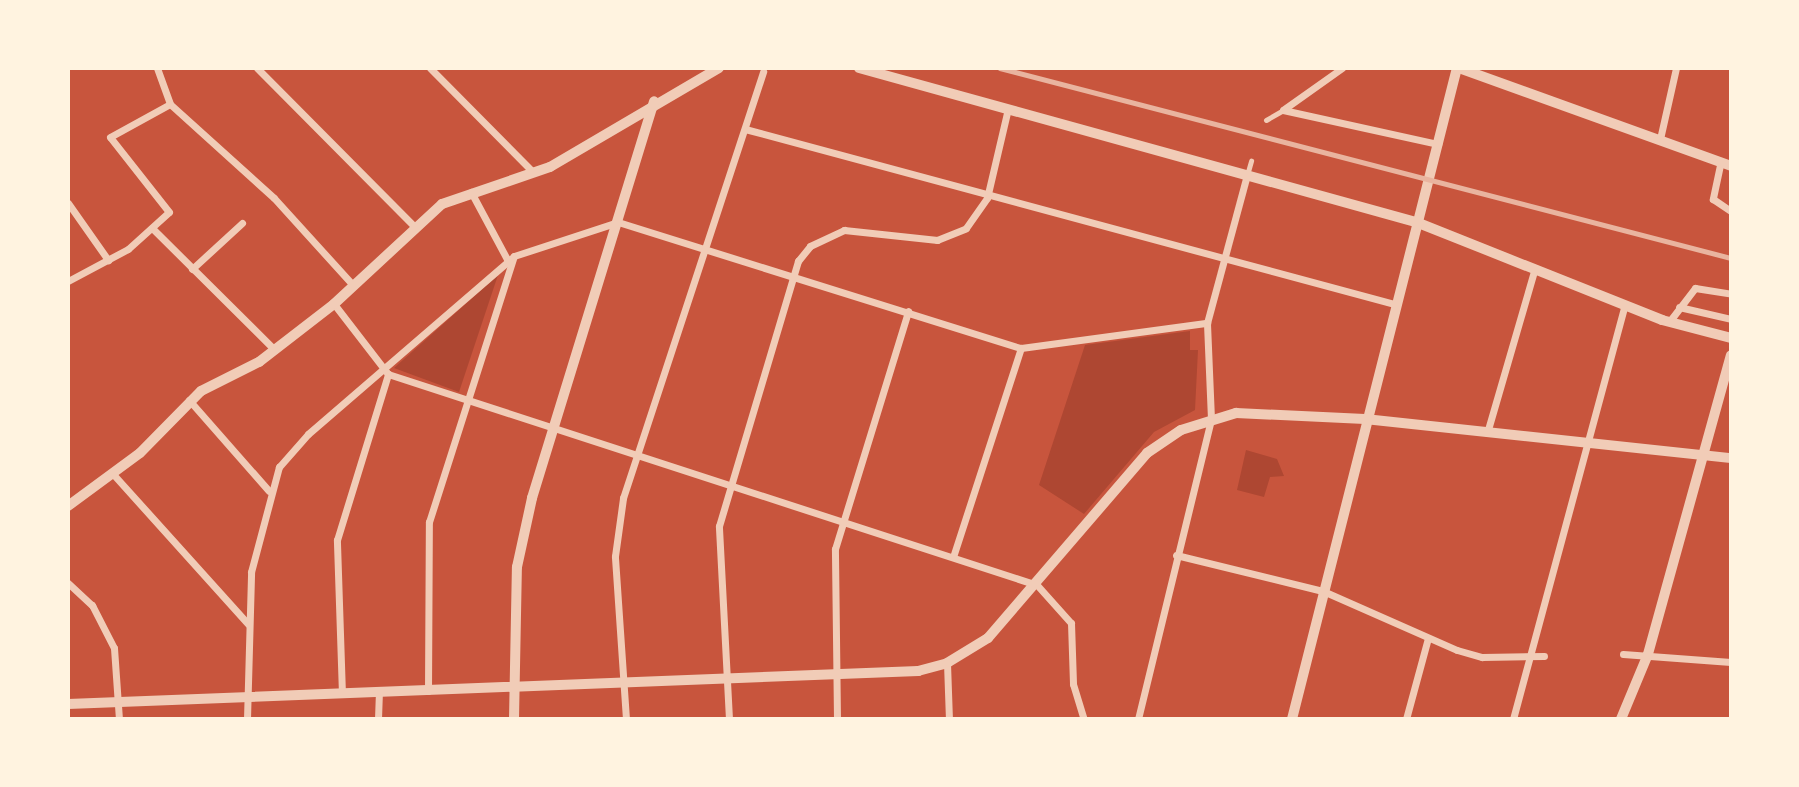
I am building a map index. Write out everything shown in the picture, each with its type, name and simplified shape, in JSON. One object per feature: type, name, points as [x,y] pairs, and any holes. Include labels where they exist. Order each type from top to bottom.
[{"type":"street","points":[[156,68],[170,104],[274,198],[354,285]]},
{"type":"street","points":[[257,68],[414,226]]},
{"type":"street","points":[[430,68],[533,172]]},
{"type":"street","points":[[68,506],[113,474],[189,400],[275,350],[334,304],[414,226],[471,192],[568,158],[654,102],[719,68]]},
{"type":"street","points":[[859,68],[1007,113],[1416,222],[1669,322],[1731,338]]},
{"type":"street","points":[[1266,120],[1342,68]]},
{"type":"street","points":[[1292,719],[1394,304],[1458,68],[1660,139],[1725,165],[1713,200],[1731,211]]},
{"type":"street","points":[[1660,139],[1676,68]]},
{"type":"street","points":[[626,719],[615,556],[636,458],[709,246],[763,71]]},
{"type":"street","points":[[514,719],[517,567],[553,429],[654,102]]},
{"type":"street","points":[[68,281],[108,260],[169,212],[110,137],[170,104]]},
{"type":"street","points":[[1283,110],[1438,144]]},
{"type":"street","points":[[729,719],[718,558],[727,489],[794,274],[803,253],[825,238],[864,230],[937,240],[966,228],[987,198],[1007,113]]},
{"type":"street","points":[[745,129],[1224,262],[1394,304]]},
{"type":"street","points":[[1138,719],[1211,419],[1207,323],[1251,161]]},
{"type":"street","points":[[428,691],[429,522],[464,401],[511,258],[471,192]]},
{"type":"street","points":[[68,203],[108,260]]},
{"type":"street","points":[[247,719],[248,624],[254,549],[269,491],[292,450],[386,371],[511,258],[618,222],[709,246],[1021,348],[1207,323]]},
{"type":"street","points":[[192,269],[242,223]]},
{"type":"street","points":[[152,228],[275,350]]},
{"type":"street","points":[[1487,433],[1535,268]]},
{"type":"street","points":[[1669,322],[1695,288],[1731,294]]},
{"type":"street","points":[[334,304],[386,371],[464,401],[727,489],[840,521],[1037,585],[1071,622],[1073,684],[1084,719]]},
{"type":"street","points":[[1513,719],[1625,305]]},
{"type":"street","points":[[1679,307],[1731,319]]},
{"type":"street","points":[[837,719],[840,521],[908,311]]},
{"type":"street","points":[[953,557],[1021,348]]},
{"type":"street","points":[[1621,719],[1648,654],[1731,355]]},
{"type":"street","points":[[342,694],[337,540],[386,371]]},
{"type":"street","points":[[189,400],[269,491]]},
{"type":"street","points":[[68,705],[836,675],[947,663],[988,638],[1037,585],[1147,453],[1211,419],[1258,411],[1365,419],[1731,458]]},
{"type":"street","points":[[113,474],[248,624]]},
{"type":"street","points":[[1176,555],[1323,591],[1428,638],[1482,657],[1530,653],[1544,656]]},
{"type":"street","points":[[68,583],[106,628],[120,702],[119,719]]},
{"type":"street","points":[[1405,719],[1428,638]]},
{"type":"street","points":[[1623,653],[1731,662]]},
{"type":"street","points":[[947,663],[949,719]]},
{"type":"street","points":[[378,719],[379,694]]},
{"type":"shaded area","points":[[498,275],[459,392],[394,368]]},
{"type":"shaded area","points":[[1190,331],[1190,350],[1198,350],[1195,410],[1154,432],[1084,514],[1039,485],[1085,345]]},
{"type":"shaded area","points":[[1246,450],[1277,459],[1284,476],[1270,477],[1264,497],[1237,490]]},
{"type":"railway","points":[[1000,68],[1731,258]]}]
